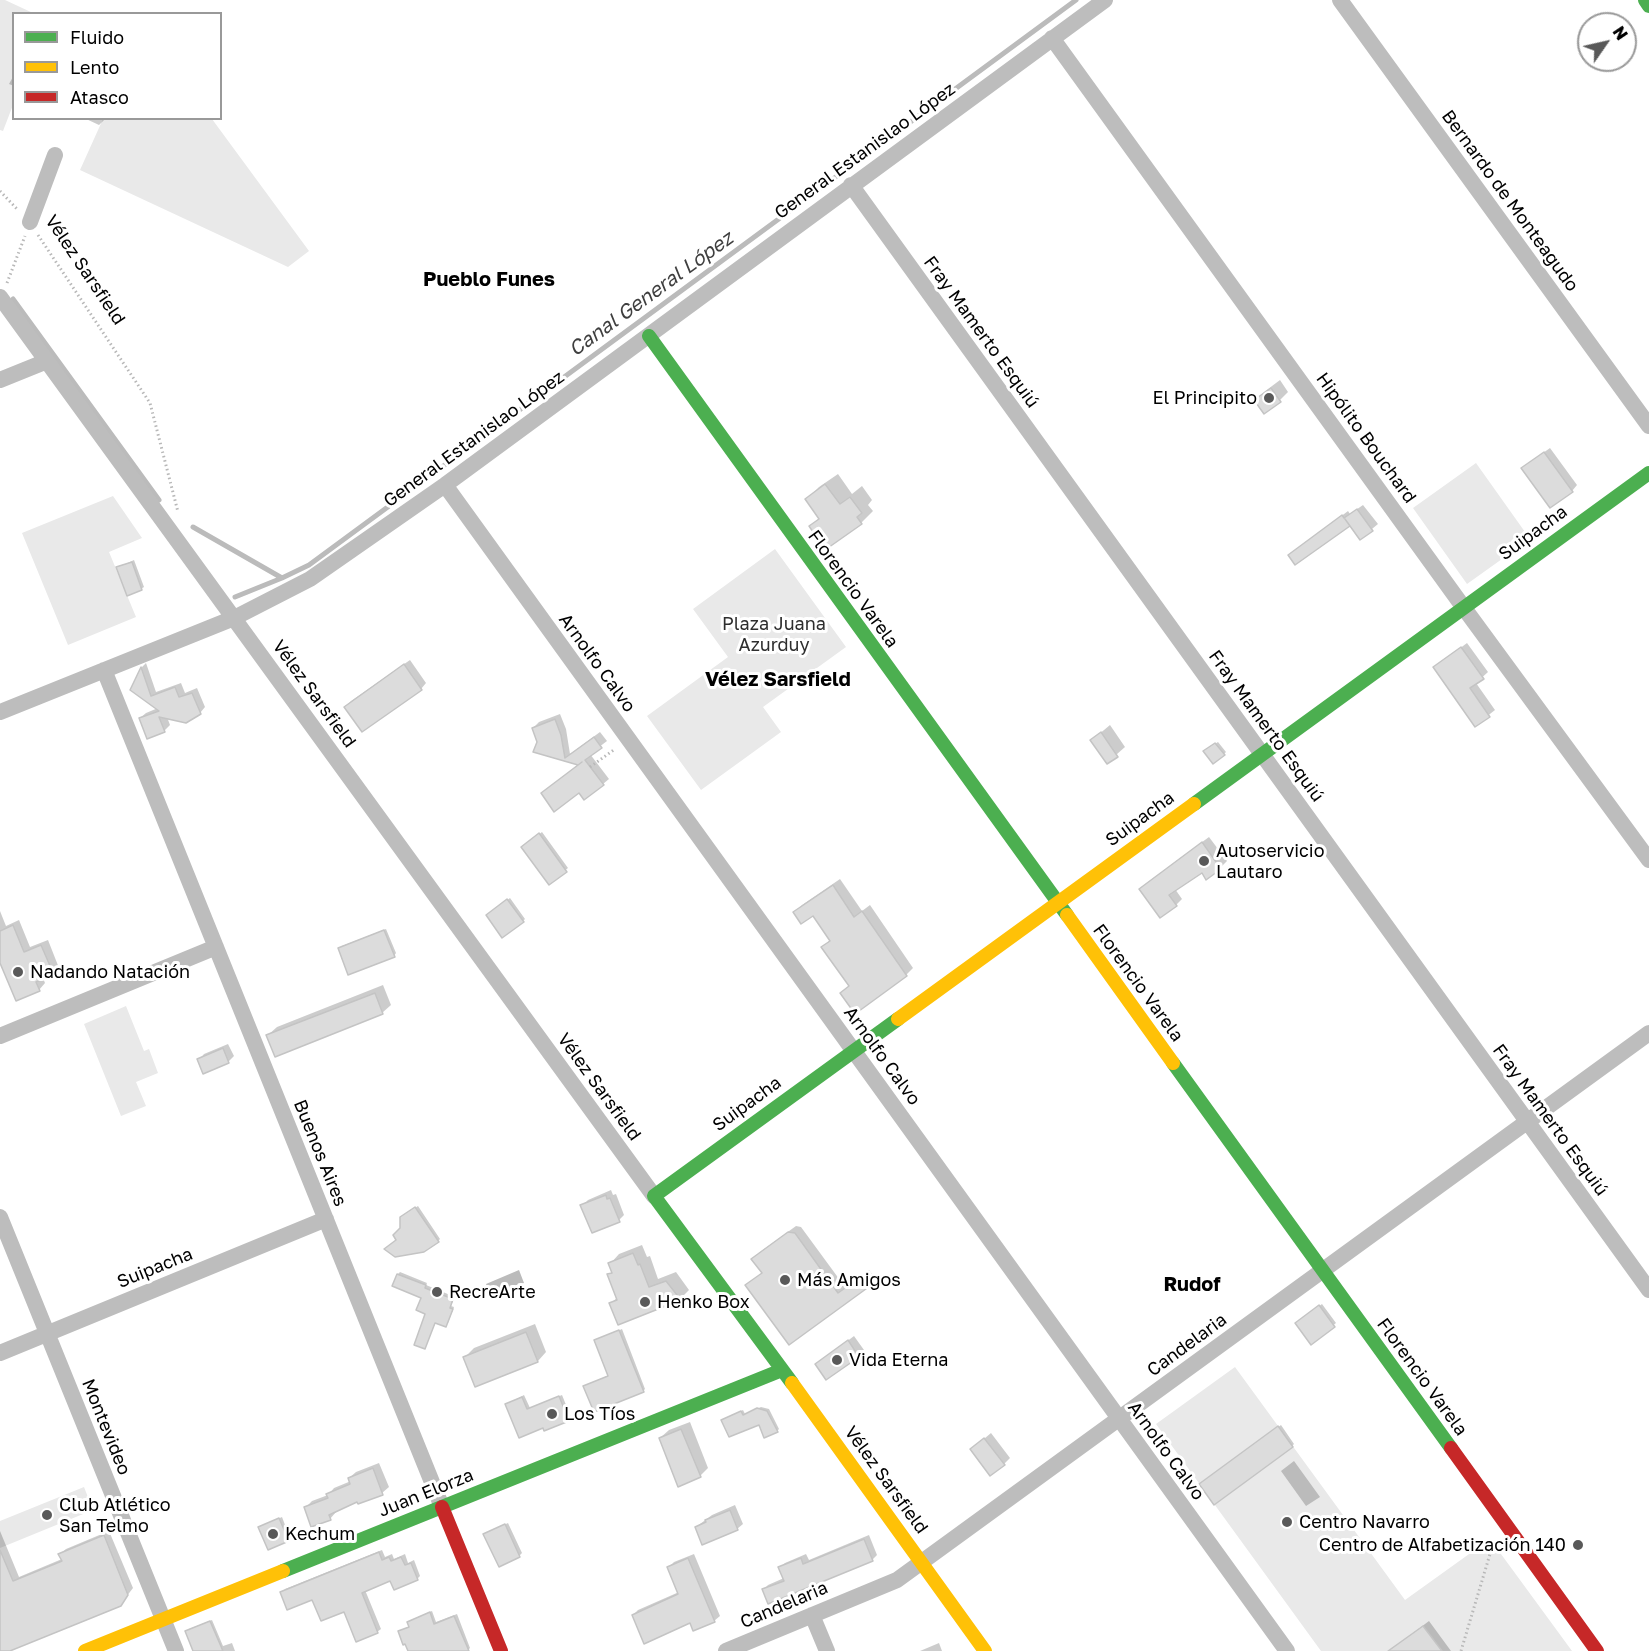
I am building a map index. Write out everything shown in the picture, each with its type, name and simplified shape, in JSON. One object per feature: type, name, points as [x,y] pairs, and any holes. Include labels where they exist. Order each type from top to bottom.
[{"type":"main road","points":[[1645,0],[1649,6]]},
{"type":"main road","name":"Florencio Varela","points":[[649,336],[1597,1651]]},
{"type":"main road","name":"Suipacha","points":[[654,1196],[1649,473]]},
{"type":"main road","name":"Vélez Sarsfield","points":[[654,1196],[985,1651]]},
{"type":"main road","name":"Juan Elorza","points":[[85,1651],[782,1370]]},
{"type":"main road","name":"Buenos Aires","points":[[442,1507],[501,1651]]},
{"type":"street","name":"General Estanislao López","points":[[0,712],[234,618],[310,579],[445,485],[1105,0]]},
{"type":"street","name":"Bernardo de Monteagudo","points":[[1340,0],[1649,426]]},
{"type":"street","name":"Hipólito Bouchard","points":[[1052,38],[1649,860]]},
{"type":"street","points":[[30,222],[55,155]]},
{"type":"street","name":"Fray Mamerto Esquiú","points":[[851,185],[1649,1290]]},
{"type":"street","name":"Vélez Sarsfield","points":[[1,298],[654,1196]]},
{"type":"street","points":[[0,380],[46,361]]},
{"type":"street","name":"Arnolfo Calvo","points":[[445,485],[1287,1651]]},
{"type":"street","name":"Buenos Aires","points":[[104,670],[442,1507]]},
{"type":"street","points":[[0,1036],[216,947]]},
{"type":"street","name":"Candelaria","points":[[726,1651],[897,1580],[1649,1033]]},
{"type":"street","name":"Montevideo","points":[[0,1217],[176,1651]]},
{"type":"street","name":"Suipacha","points":[[0,1353],[326,1219]]},
{"type":"street","points":[[812,1615],[827,1651]]},
{"type":"path","name":"Vélez Sarsfield","points":[[0,191],[30,222],[150,403],[180,521],[182,547]]},
{"type":"path","points":[[1,298],[30,222]]},
{"type":"path","points":[[590,767],[628,739]]},
{"type":"path","points":[[1461,1651],[1490,1554],[1504,1522]]},
{"type":"green space","points":[[0,0],[5,0],[31,12],[12,12],[12,108],[3,131],[0,130]]},
{"type":"green space","points":[[103,120],[213,120],[309,251],[288,267],[80,170]]},
{"type":"green space","points":[[1476,463],[1530,539],[1467,584],[1413,508]]},
{"type":"green space","points":[[113,496],[142,538],[109,552],[136,617],[68,645],[22,533]]},
{"type":"green space","name":"Plaza Juana Azurduy","points":[[775,549],[846,647],[763,707],[781,732],[701,790],[647,716],[728,657],[693,609]]},
{"type":"green space","points":[[126,1006],[144,1051],[149,1049],[158,1073],[136,1082],[146,1106],[121,1116],[84,1024]]},
{"type":"green space","name":"Centro Navarro","points":[[1235,1367],[1405,1600],[1490,1539],[1572,1651],[1321,1651],[1156,1424]]},
{"type":"green space","name":"Club Atlético San Telmo","points":[[84,1487],[93,1510],[0,1548],[0,1521]]},
{"type":"shaded area","points":[[519,1270],[524,1283],[492,1298],[486,1284]]},
{"type":"shaded area","points":[[1294,1461],[1320,1497],[1306,1506],[1281,1471]]},
{"type":"building","points":[[1271,388],[1281,402],[1264,414],[1254,400]]},
{"type":"building","points":[[1544,452],[1573,492],[1550,508],[1521,468]]},
{"type":"building","points":[[825,484],[840,504],[850,497],[862,513],[857,517],[862,524],[825,550],[809,526],[819,519],[805,499]]},
{"type":"building","points":[[1357,509],[1373,531],[1360,540],[1350,526],[1295,565],[1288,555],[1342,515],[1344,518]]},
{"type":"building","points":[[132,562],[142,590],[127,596],[116,567]]},
{"type":"building","points":[[1461,647],[1484,679],[1470,688],[1490,717],[1475,727],[1433,667]]},
{"type":"building","points":[[404,664],[422,690],[362,732],[344,707]]},
{"type":"building","points":[[141,667],[151,696],[175,687],[179,697],[192,693],[201,714],[186,723],[159,717],[165,732],[147,739],[139,718],[159,711],[130,690]]},
{"type":"building","points":[[555,719],[561,735],[565,758],[594,737],[602,748],[585,760],[604,785],[584,800],[579,793],[554,812],[541,793],[582,762],[578,765],[533,752],[537,742],[532,728]]},
{"type":"building","points":[[1101,732],[1118,757],[1107,764],[1090,740]]},
{"type":"building","points":[[1215,743],[1225,755],[1213,764],[1203,751]]},
{"type":"building","points":[[539,833],[567,872],[549,885],[521,847]]},
{"type":"building","points":[[1202,842],[1221,869],[1206,880],[1202,873],[1169,895],[1177,906],[1160,918],[1139,889]]},
{"type":"building","points":[[833,885],[854,917],[862,911],[907,976],[855,1014],[840,993],[849,986],[821,947],[830,941],[813,916],[801,924],[793,912]]},
{"type":"building","points":[[507,899],[524,922],[502,938],[486,915]]},
{"type":"building","name":"Nadando Natación","points":[[13,925],[24,952],[41,945],[54,975],[36,982],[40,991],[16,1001],[0,963],[0,931]]},
{"type":"building","points":[[384,930],[395,957],[348,975],[338,948]]},
{"type":"building","points":[[375,993],[383,1014],[275,1057],[266,1035]]},
{"type":"building","points":[[223,1048],[229,1063],[203,1074],[197,1059]]},
{"type":"building","points":[[606,1195],[607,1199],[610,1198],[620,1222],[592,1233],[580,1205]]},
{"type":"building","points":[[415,1207],[439,1242],[424,1252],[395,1257],[384,1249],[396,1240],[393,1235],[400,1228],[400,1217]]},
{"type":"building","points":[[788,1232],[795,1233],[838,1293],[862,1276],[870,1286],[789,1345],[745,1285],[762,1273],[751,1259]]},
{"type":"building","points":[[633,1253],[649,1287],[666,1281],[681,1300],[618,1325],[609,1303],[617,1300],[607,1274],[612,1273],[608,1263]]},
{"type":"building","points":[[397,1274],[453,1299],[450,1308],[453,1309],[446,1327],[435,1323],[425,1349],[414,1345],[425,1314],[416,1310],[421,1298],[392,1286]]},
{"type":"building","points":[[1319,1305],[1335,1327],[1311,1345],[1295,1323]]},
{"type":"building","points":[[619,1330],[644,1392],[594,1412],[583,1386],[608,1376],[594,1340]]},
{"type":"building","points":[[526,1332],[538,1362],[475,1387],[463,1357]]},
{"type":"building","name":"Vida Eterna","points":[[848,1340],[859,1357],[826,1380],[815,1364]]},
{"type":"building","points":[[559,1396],[569,1421],[519,1438],[505,1404],[522,1397],[527,1409]]},
{"type":"building","points":[[757,1408],[767,1411],[778,1432],[764,1438],[759,1425],[729,1437],[721,1420],[741,1411],[743,1415]]},
{"type":"building","points":[[1278,1426],[1293,1447],[1214,1505],[1199,1484]]},
{"type":"building","points":[[681,1429],[701,1477],[678,1487],[659,1438]]},
{"type":"building","points":[[984,1438],[1005,1465],[990,1476],[970,1449]]},
{"type":"building","points":[[373,1468],[383,1495],[358,1504],[357,1502],[329,1515],[331,1520],[311,1527],[304,1507],[328,1498],[326,1494],[350,1484],[348,1478]]},
{"type":"building","points":[[730,1510],[738,1530],[702,1545],[695,1527],[706,1522],[705,1520]]},
{"type":"building","name":"Kechum","points":[[279,1518],[289,1541],[268,1550],[258,1527]]},
{"type":"building","points":[[505,1524],[520,1557],[499,1567],[483,1534]]},
{"type":"building","points":[[104,1535],[128,1595],[121,1606],[10,1651],[0,1651],[0,1550],[13,1581],[62,1561],[58,1554]]},
{"type":"building","points":[[864,1539],[873,1561],[768,1604],[762,1589],[784,1581],[778,1567],[801,1558],[803,1564]]},
{"type":"building","points":[[379,1552],[382,1560],[389,1557],[391,1561],[401,1557],[405,1565],[411,1563],[418,1580],[394,1590],[390,1581],[362,1593],[378,1633],[356,1642],[344,1612],[321,1621],[312,1600],[287,1610],[280,1592]]},
{"type":"building","points":[[688,1558],[715,1622],[693,1631],[690,1623],[644,1644],[632,1615],[678,1594],[667,1567]]},
{"type":"building","points":[[430,1612],[434,1624],[454,1616],[469,1651],[408,1651],[398,1631],[409,1627],[407,1622]]},
{"type":"building","points":[[210,1621],[223,1651],[193,1651],[185,1631]]},
{"type":"building","points":[[1423,1626],[1442,1651],[1388,1651]]},
{"type":"waterway","name":"Canal General López","points":[[235,597],[309,565],[1076,0]]},
{"type":"waterway","points":[[13,299],[159,500]]},
{"type":"waterway","points":[[193,527],[282,578]]},
{"type":"traffic: fast","points":[[1645,0],[1649,6]]},
{"type":"traffic: fast","points":[[649,336],[1067,915]]},
{"type":"traffic: fast","points":[[1194,804],[1649,473]]},
{"type":"traffic: fast","points":[[792,1383],[654,1196],[898,1019]]},
{"type":"traffic: fast","points":[[1173,1063],[1451,1448]]},
{"type":"traffic: fast","points":[[283,1571],[782,1370]]},
{"type":"traffic: slow","points":[[898,1019],[1194,804]]},
{"type":"traffic: slow","points":[[1067,915],[1173,1063]]},
{"type":"traffic: slow","points":[[792,1383],[985,1651]]},
{"type":"traffic: slow","points":[[85,1651],[283,1571]]},
{"type":"traffic: jam","points":[[1451,1448],[1597,1651]]},
{"type":"traffic: jam","points":[[442,1507],[501,1651]]},
{"type":"place","name":"El Principito","points":[[1269,398]]},
{"type":"place","name":"Autoservicio Lautaro","points":[[1204,861]]},
{"type":"place","name":"Nadando Natación","points":[[18,972]]},
{"type":"place","name":"Más Amigos","points":[[785,1280]]},
{"type":"place","name":"RecreArte","points":[[437,1292]]},
{"type":"place","name":"Henko Box","points":[[645,1302]]},
{"type":"place","name":"Vida Eterna","points":[[837,1360]]},
{"type":"place","name":"Los Tíos","points":[[552,1414]]},
{"type":"place","name":"Club Atlético San Telmo","points":[[47,1515]]},
{"type":"place","name":"Centro Navarro","points":[[1287,1522]]},
{"type":"place","name":"Kechum","points":[[273,1534]]},
{"type":"place","name":"Centro de Alfabetización 140","points":[[1578,1545]]},
{"type":"district","name":"Pueblo Funes","points":[[489,280]]},
{"type":"district","name":"Vélez Sarsfield","points":[[778,680]]},
{"type":"district","name":"Rudof","points":[[1192,1285]]}]
